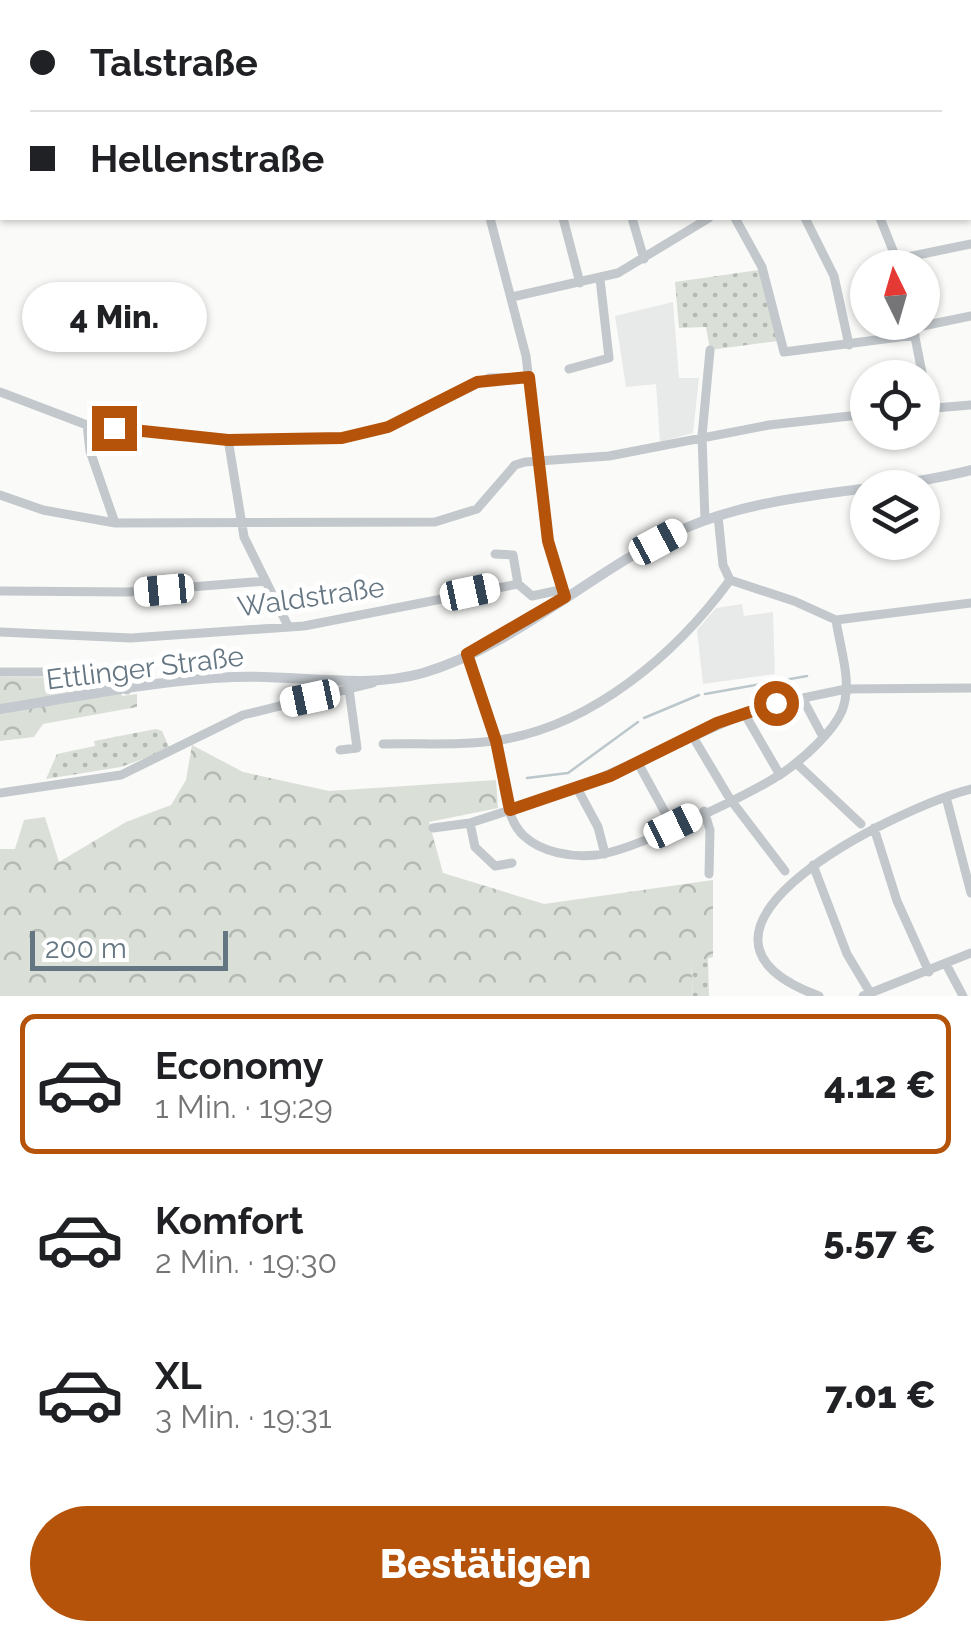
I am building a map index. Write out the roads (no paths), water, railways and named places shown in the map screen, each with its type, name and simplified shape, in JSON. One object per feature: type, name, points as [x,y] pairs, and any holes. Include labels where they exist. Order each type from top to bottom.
[{"type":"main road","name":"Ettlinger Straße","points":[[0,709],[232,676],[382,679],[422,673],[467,654],[562,594],[705,520],[817,494],[971,470]]},
{"type":"street","points":[[491,220],[529,377],[548,541],[562,594]]},
{"type":"street","points":[[564,220],[580,283]]},
{"type":"street","points":[[633,220],[644,259]]},
{"type":"street","points":[[512,297],[600,278],[644,259],[704,220]]},
{"type":"street","points":[[735,220],[762,266],[784,352],[849,346],[870,340]]},
{"type":"street","points":[[806,220],[834,276],[849,346]]},
{"type":"street","points":[[881,220],[894,250]]},
{"type":"street","points":[[940,252],[971,244]]},
{"type":"street","points":[[569,369],[609,358],[600,278]]},
{"type":"street","points":[[940,322],[971,316]]},
{"type":"street","points":[[705,520],[702,436],[710,350]]},
{"type":"street","points":[[0,392],[86,425],[228,440],[342,438],[370,434],[477,382],[529,377]]},
{"type":"street","points":[[940,407],[971,405]]},
{"type":"street","points":[[0,495],[42,510],[114,523],[384,525],[456,518],[486,502],[515,466],[539,460],[609,456],[702,436],[850,416]]},
{"type":"street","points":[[86,425],[90,451],[114,523]]},
{"type":"street","points":[[228,440],[242,525],[288,626]]},
{"type":"street","points":[[718,516],[723,565],[730,580],[794,600],[836,620],[971,603]]},
{"type":"street","points":[[495,554],[513,555],[518,584]]},
{"type":"street","points":[[340,750],[496,741],[553,727],[646,668],[700,622],[730,580]]},
{"type":"street","points":[[0,591],[129,592],[266,582]]},
{"type":"street","name":"Waldstraße","points":[[0,632],[131,638],[288,626],[518,584],[532,596],[562,594]]},
{"type":"street","points":[[467,654],[496,741],[510,810],[520,832],[538,846],[576,855],[606,854],[730,799],[796,763],[838,718],[846,690],[836,620]]},
{"type":"street","points":[[0,672],[115,672],[124,676],[127,690]]},
{"type":"street","points":[[0,793],[120,775],[149,764],[231,720],[382,679]]},
{"type":"street","points":[[433,828],[470,823],[579,793],[640,767],[744,712],[846,690],[971,688]]},
{"type":"street","points":[[349,689],[357,748]]},
{"type":"street","points":[[806,705],[822,734]]},
{"type":"street","points":[[747,718],[780,775]]},
{"type":"street","points":[[696,742],[730,799],[785,871]]},
{"type":"street","points":[[796,763],[861,824]]},
{"type":"street","points":[[640,767],[673,826]]},
{"type":"street","points":[[819,996],[780,977],[768,964],[761,940],[774,900],[813,865],[874,828],[971,789]]},
{"type":"street","points":[[579,793],[598,827],[606,854]]},
{"type":"street","points":[[946,797],[971,894]]},
{"type":"street","points":[[704,811],[710,830],[709,874]]},
{"type":"street","points":[[470,823],[479,854],[495,866],[512,863]]},
{"type":"street","points":[[874,828],[897,900],[929,972]]},
{"type":"street","points":[[813,865],[867,995],[971,953]]},
{"type":"street","points":[[946,964],[963,996]]},
{"type":"waterway","points":[[705,694],[807,676]]},
{"type":"waterway","points":[[644,718],[699,695]]},
{"type":"waterway","points":[[527,778],[568,773],[638,722]]}]
